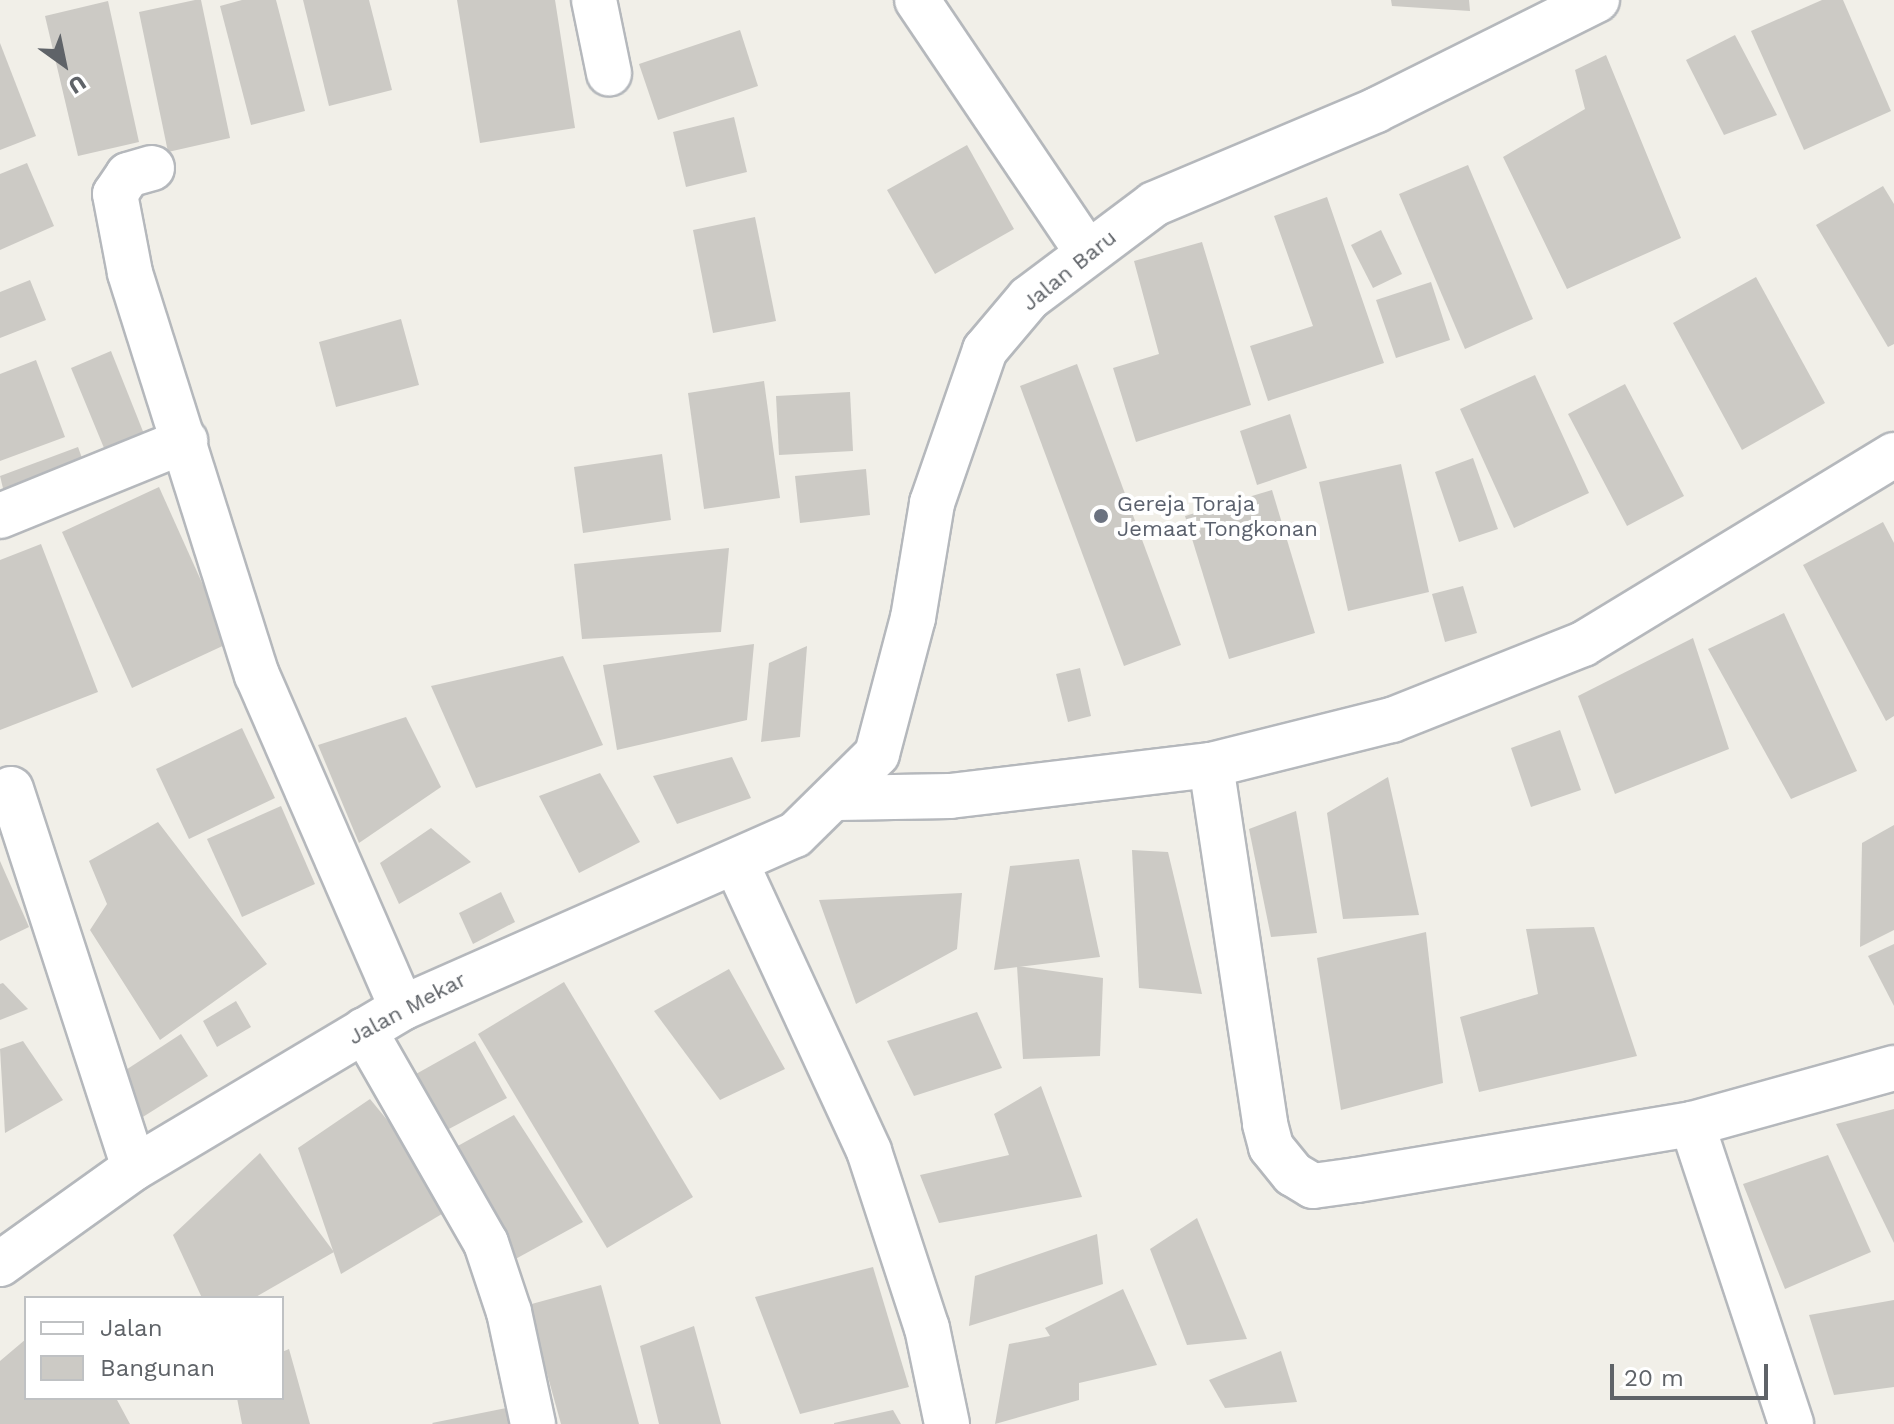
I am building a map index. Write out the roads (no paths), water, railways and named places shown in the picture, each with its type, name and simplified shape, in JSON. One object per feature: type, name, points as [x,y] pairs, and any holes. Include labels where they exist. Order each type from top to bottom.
[{"type":"street","points":[[594,0],[609,73]]},
{"type":"street","points":[[917,0],[1087,252]]},
{"type":"street","name":"Jalan Baru","points":[[838,798],[877,754],[894,705],[932,503],[985,350],[1029,298],[1154,204],[1376,110],[1597,0]]},
{"type":"street","points":[[152,168],[128,175],[115,194],[130,273],[257,675],[402,1008]]},
{"type":"street","points":[[0,516],[185,441]]},
{"type":"street","points":[[838,798],[950,796],[1211,765],[1392,720],[1583,644],[1894,455]]},
{"type":"street","points":[[1211,765],[1265,1124],[1293,1174],[1313,1186],[1692,1124],[1894,1068]]},
{"type":"street","points":[[11,789],[134,1168]]},
{"type":"street","name":"Jalan Mekar","points":[[0,1264],[134,1168],[402,1008],[737,865],[795,835],[838,798]]},
{"type":"street","points":[[737,865],[869,1151],[927,1328],[947,1424]]},
{"type":"street","points":[[364,1030],[486,1243],[509,1312],[533,1424]]},
{"type":"street","points":[[1692,1124],[1791,1424]]},
{"type":"place","name":"Gereja Toraja Jemaat Tongkonan","points":[[1101,516]]}]
